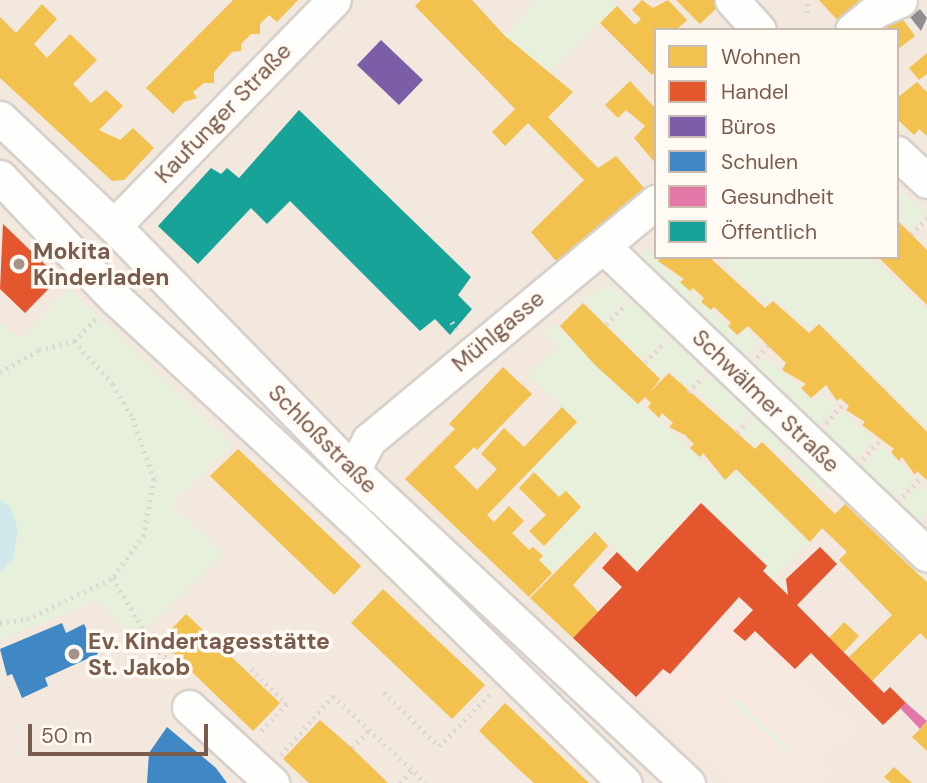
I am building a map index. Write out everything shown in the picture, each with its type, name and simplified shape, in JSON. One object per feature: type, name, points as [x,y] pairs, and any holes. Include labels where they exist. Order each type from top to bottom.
[{"type":"street","name":"Kaufunger Straße","points":[[114,226],[334,0]]},
{"type":"street","points":[[854,28],[877,10],[900,0]]},
{"type":"street","name":"Schloßstraße","points":[[0,118],[114,226],[353,471],[656,767],[688,783]]},
{"type":"street","points":[[899,155],[927,181]]},
{"type":"street","name":"Schloßstraße","points":[[0,177],[115,298],[354,519],[625,783]]},
{"type":"street","name":"Mühlgasse","points":[[353,471],[369,440],[589,254],[604,247],[654,204]]},
{"type":"street","name":"Schwälmer Straße","points":[[604,247],[927,555]]},
{"type":"street","points":[[189,693],[274,772]]},
{"type":"path","points":[[807,13],[808,0]]},
{"type":"path","points":[[911,234],[927,218]]},
{"type":"path","points":[[606,324],[633,296]]},
{"type":"path","points":[[0,372],[39,350],[74,341],[98,316]]},
{"type":"path","points":[[645,362],[672,334]]},
{"type":"path","points":[[0,623],[27,619],[113,578],[144,535],[154,479],[133,418],[113,384],[74,341]]},
{"type":"path","points":[[688,392],[710,370]]},
{"type":"path","points":[[823,426],[845,402]]},
{"type":"path","points":[[861,462],[882,438]]},
{"type":"path","points":[[900,500],[922,476]]},
{"type":"path","points":[[113,578],[154,646],[189,693]]},
{"type":"path","points":[[251,669],[287,704],[254,739]]},
{"type":"path","points":[[384,692],[439,746],[495,689]]},
{"type":"path","points":[[274,772],[334,696],[426,783]]},
{"type":"path","points":[[352,748],[370,729]]},
{"type":"path","points":[[400,783],[412,770]]},
{"type":"shaded area","points":[[0,0],[927,0],[927,783],[0,783]]},
{"type":"shaded area","points":[[701,500],[770,566],[765,572],[788,595],[755,631],[860,730],[820,761],[833,774],[824,783],[728,783],[572,639]]},
{"type":"green space","points":[[537,0],[611,0],[617,6],[548,72],[505,36]]},
{"type":"green space","points":[[899,189],[927,214],[911,230],[899,220]]},
{"type":"green space","points":[[646,250],[739,337],[746,330],[759,343],[743,361],[637,259]]},
{"type":"green space","points":[[719,259],[874,259],[927,310],[927,428],[820,322],[809,330],[773,298],[766,304]]},
{"type":"green space","points":[[608,285],[629,298],[605,322],[582,300]]},
{"type":"green space","points":[[69,288],[232,445],[170,505],[224,553],[134,641],[98,600],[0,640],[0,324],[21,339]]},
{"type":"green space","points":[[631,300],[668,336],[644,360],[607,324]]},
{"type":"green space","points":[[555,324],[725,481],[736,470],[810,542],[772,579],[764,571],[769,565],[701,501],[636,570],[595,530],[553,571],[540,560],[544,556],[541,552],[582,507],[566,490],[559,496],[532,470],[578,422],[528,375],[558,347],[544,333]]},
{"type":"green space","points":[[671,338],[705,372],[689,389],[669,370],[661,378],[646,363]]},
{"type":"green space","points":[[765,356],[813,401],[822,393],[836,407],[816,431],[753,370]]},
{"type":"green space","points":[[710,373],[750,412],[736,428],[695,388]]},
{"type":"green space","points":[[842,411],[874,440],[852,463],[820,434]]},
{"type":"green space","points":[[755,416],[789,450],[783,457],[762,438],[754,446],[740,432]]},
{"type":"green space","points":[[881,446],[916,478],[893,503],[858,471]]},
{"type":"green space","points":[[793,454],[828,486],[822,492],[787,460]]},
{"type":"green space","points":[[920,484],[927,490],[927,512],[915,525],[897,508]]},
{"type":"green space","points":[[734,697],[793,752],[790,755],[731,701]]},
{"type":"water","points":[[0,499],[11,508],[18,530],[13,560],[0,572]]},
{"type":"building: Wohnen","points":[[233,0],[298,0],[277,22],[269,15],[260,24],[260,34],[251,34],[241,44],[241,51],[232,52],[214,72],[214,83],[204,83],[193,92],[197,98],[184,102],[173,114],[146,88]]},
{"type":"building: Wohnen","points":[[421,0],[472,0],[505,36],[573,92],[548,117],[598,168],[616,156],[644,188],[557,262],[531,232],[584,180],[528,123],[505,146],[492,132],[515,109],[415,6]]},
{"type":"building: Wohnen","points":[[642,0],[653,8],[668,0],[687,20],[678,28],[654,28],[652,75],[600,23],[617,6],[635,25],[641,19],[632,10]]},
{"type":"building: Wohnen","points":[[676,0],[721,0],[723,2],[700,24]]},
{"type":"building: Wohnen","points":[[819,0],[863,0],[866,4],[841,24]]},
{"type":"building: Wohnen","points":[[42,4],[57,19],[34,44],[47,58],[70,34],[97,60],[73,84],[91,103],[106,90],[123,106],[99,130],[120,140],[133,128],[154,148],[124,180],[112,181],[0,78],[0,17],[16,33]]},
{"type":"building: Wohnen","points":[[901,17],[915,36],[899,48],[899,28],[887,28]]},
{"type":"building: Wohnen","points":[[927,53],[927,74],[919,80],[909,68]]},
{"type":"building: Wohnen","points":[[630,81],[654,107],[654,162],[634,138],[645,126],[626,110],[618,118],[605,105]]},
{"type":"building: Wohnen","points":[[917,82],[927,92],[927,136],[919,129],[914,135],[899,121],[899,96]]},
{"type":"building: Wohnen","points":[[899,222],[927,250],[927,305],[880,259],[899,259]]},
{"type":"building: Wohnen","points":[[711,259],[765,308],[773,301],[809,333],[819,324],[927,432],[927,480],[917,471],[915,475],[902,457],[899,461],[891,452],[894,449],[862,425],[865,422],[846,410],[849,406],[840,398],[837,401],[826,385],[811,398],[801,388],[806,384],[782,370],[786,363],[748,326],[737,335],[728,326],[731,323],[714,307],[711,310],[701,302],[704,298],[693,288],[690,291],[680,282],[684,279],[658,261]]},
{"type":"building: Wohnen","points":[[583,303],[660,379],[650,392],[669,373],[755,449],[762,442],[835,514],[845,504],[927,582],[927,640],[920,633],[872,681],[849,657],[892,615],[839,560],[847,552],[822,528],[810,542],[736,469],[725,480],[703,453],[700,457],[690,448],[694,444],[685,435],[669,427],[673,423],[662,413],[659,418],[648,407],[651,403],[645,397],[638,404],[595,365],[560,326]]},
{"type":"building: Wohnen","points":[[503,367],[532,394],[477,450],[474,447],[454,467],[477,490],[497,469],[481,454],[504,428],[524,447],[562,407],[577,422],[487,515],[494,522],[509,506],[524,521],[512,533],[529,550],[533,547],[543,556],[539,560],[552,573],[529,597],[405,479],[455,429],[449,424]]},
{"type":"building: Wohnen","points":[[238,449],[361,566],[334,595],[210,476]]},
{"type":"building: Wohnen","points":[[534,472],[559,497],[566,491],[581,507],[544,546],[529,531],[546,515],[519,488]]},
{"type":"building: Wohnen","points":[[595,532],[608,546],[573,585],[598,612],[573,638],[530,598]]},
{"type":"building: Wohnen","points":[[383,589],[485,685],[452,719],[351,623]]},
{"type":"building: Wohnen","points":[[186,614],[280,703],[253,731],[160,641]]},
{"type":"building: Wohnen","points":[[844,622],[859,636],[844,652],[829,638]]},
{"type":"building: Wohnen","points":[[505,703],[589,783],[534,783],[514,765],[479,731]]},
{"type":"building: Wohnen","points":[[320,720],[388,783],[309,783],[283,759]]},
{"type":"building: Wohnen","points":[[927,722],[927,751],[912,737]]},
{"type":"building: Wohnen","points":[[894,767],[912,783],[891,783],[884,777]]},
{"type":"building: Handel","points":[[3,224],[59,278],[25,313],[0,289]]},
{"type":"building: Handel","points":[[701,503],[767,566],[763,571],[788,595],[786,579],[820,547],[837,564],[797,605],[884,693],[890,687],[906,703],[883,725],[811,653],[795,669],[755,631],[745,641],[733,631],[753,610],[739,597],[670,674],[663,669],[636,697],[573,638],[622,587],[602,568],[617,552],[637,572]]},
{"type":"building: Büros","points":[[381,40],[423,80],[399,105],[357,65]]},
{"type":"building: Schulen","points":[[62,623],[66,633],[84,624],[98,654],[45,678],[48,686],[22,698],[12,674],[7,676],[0,649]]},
{"type":"building: Schulen","points":[[167,727],[216,768],[227,783],[147,783],[149,753]]},
{"type":"building: Gesundheit","points":[[906,703],[927,721],[920,729],[900,708]]},
{"type":"building: Öffentlich","points":[[299,110],[471,277],[458,295],[472,309],[450,335],[435,319],[420,331],[290,201],[267,224],[251,208],[198,264],[158,226],[211,168],[221,174],[227,168],[239,178]]},
{"type":"building: Industrie","points":[[920,9],[927,18],[921,31],[910,17]]},
{"type":"place","name":"Mokita Kinderladen","points":[[19,264]]},
{"type":"place","name":"Ev. Kindertagesstätte St. Jakob","points":[[74,654]]}]
